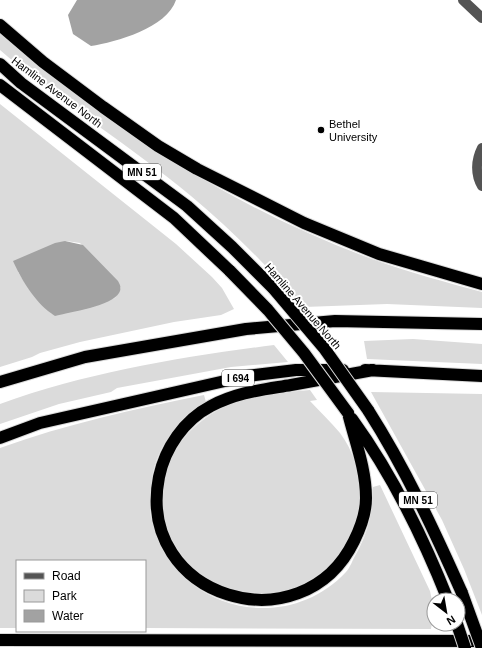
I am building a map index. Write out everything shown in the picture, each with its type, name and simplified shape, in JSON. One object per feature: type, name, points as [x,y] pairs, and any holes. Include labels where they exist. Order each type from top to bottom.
[{"type":"highway","points":[[0,25],[43,62],[103,108],[158,146],[197,169],[304,223],[372,252],[482,284]]},
{"type":"highway","name":"Hamline Avenue North","points":[[0,64],[21,83],[186,206],[232,247],[274,289],[324,348],[382,432],[432,526],[462,593],[482,648]]},
{"type":"highway","name":"MN 51","points":[[0,85],[174,218],[230,271],[268,310],[304,353],[368,442],[393,484],[417,530],[445,592]]},
{"type":"highway","points":[[0,382],[85,357],[246,329],[335,321],[482,324]]},
{"type":"highway","name":"I 694","points":[[0,438],[40,423],[247,376],[296,370],[373,370],[482,376]]},
{"type":"highway","points":[[348,413],[364,473],[366,498],[363,522],[348,554],[338,568],[325,579],[303,591],[281,599],[265,601],[242,600],[222,594],[209,588],[186,572],[176,560],[163,534],[157,518],[155,500],[160,471],[166,454],[186,425],[209,408],[237,394],[373,370]]},
{"type":"highway","points":[[460,632],[465,648]]},
{"type":"highway","points":[[0,640],[482,641]]},
{"type":"street","points":[[463,0],[482,18]]},
{"type":"street","points":[[482,148],[477,162],[479,181],[482,186]]},
{"type":"green space","points":[[0,33],[42,68],[130,133],[223,191],[321,239],[372,259],[413,273],[482,292],[482,308],[387,304],[304,307],[249,249],[191,196],[144,159],[47,88],[0,50]]},
{"type":"green space","points":[[0,104],[176,244],[222,288],[234,309],[221,315],[174,322],[80,342],[40,353],[0,367]],"holes":[[[66,241],[80,243],[121,288],[115,298],[52,314],[31,292],[18,272]]]},
{"type":"green space","points":[[413,339],[482,344],[482,364],[367,359],[364,341]]},
{"type":"green space","points":[[274,345],[288,362],[231,367],[117,388],[111,392],[59,404],[0,424],[0,404],[67,383],[136,367]]},
{"type":"green space","points":[[310,390],[317,400],[310,401],[333,425],[347,443],[356,467],[359,480],[360,505],[358,518],[350,538],[346,546],[321,573],[305,583],[290,589],[277,593],[263,593],[231,590],[215,585],[188,563],[173,542],[165,520],[162,498],[165,476],[173,455],[185,436],[203,420],[224,407],[244,399],[277,393]]},
{"type":"green space","points":[[371,392],[482,394],[482,615],[464,569],[442,520]]},
{"type":"green space","points":[[204,395],[206,402],[194,410],[175,429],[160,451],[152,477],[150,514],[164,551],[182,575],[206,593],[234,604],[263,608],[292,604],[321,592],[346,572],[367,530],[371,513],[373,487],[380,485],[430,591],[426,592],[426,629],[146,628],[146,560],[16,560],[16,628],[0,628],[0,448],[75,424]]},
{"type":"water","points":[[77,0],[176,0],[171,10],[152,26],[127,37],[91,46],[73,34],[68,15]]},
{"type":"water","points":[[65,241],[83,245],[118,281],[120,290],[115,298],[90,308],[55,316],[36,299],[30,292],[13,261],[55,243]]},
{"type":"place","name":"Bethel University","points":[[321,130]]}]
